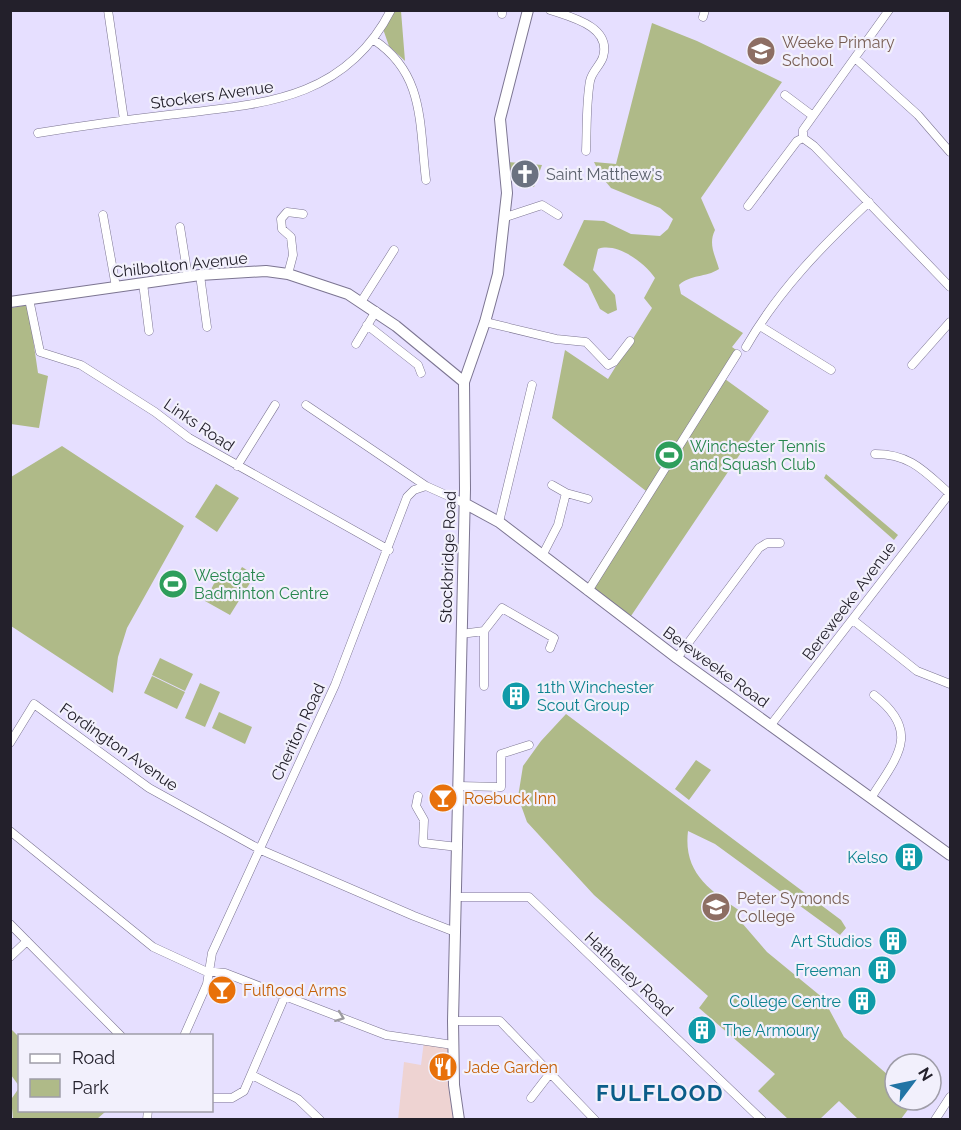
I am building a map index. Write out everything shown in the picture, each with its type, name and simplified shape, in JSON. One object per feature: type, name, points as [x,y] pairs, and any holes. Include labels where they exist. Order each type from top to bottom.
[{"type":"main road","name":"Stockbridge Road","points":[[459,1118],[454,1085],[453,1021],[458,897],[464,382],[485,322],[498,273],[507,193],[500,119],[528,10]]},
{"type":"main road","name":"Chilbolton Avenue","points":[[10,302],[200,275],[266,271],[288,274],[322,284],[376,311],[464,382]]},
{"type":"main road","name":"Bereweeke Road","points":[[464,503],[499,522],[770,726],[951,855]]},
{"type":"street","points":[[108,10],[124,120]]},
{"type":"street","name":"Stockers Avenue","points":[[38,133],[280,100],[340,72],[374,40],[391,10]]},
{"type":"street","points":[[550,10],[587,23],[596,30],[604,48],[590,84],[586,151]]},
{"type":"street","points":[[889,10],[803,130],[803,138],[951,287]]},
{"type":"street","points":[[374,40],[399,60],[411,80],[418,109],[426,180]]},
{"type":"street","points":[[855,58],[918,115],[951,152]]},
{"type":"street","points":[[785,95],[813,116]]},
{"type":"street","points":[[748,207],[797,141],[803,138]]},
{"type":"street","points":[[746,347],[760,326],[764,315],[817,250],[869,202]]},
{"type":"street","points":[[506,217],[542,205],[558,215]]},
{"type":"street","points":[[288,274],[293,255],[291,237],[282,229],[281,219],[287,212],[303,214]]},
{"type":"street","points":[[103,215],[116,286]]},
{"type":"street","points":[[180,227],[188,277]]},
{"type":"street","points":[[361,302],[394,250]]},
{"type":"street","points":[[200,275],[207,327]]},
{"type":"street","points":[[143,283],[149,331]]},
{"type":"street","name":"Links Road","points":[[29,299],[40,352],[81,365],[155,412],[189,438],[389,550]]},
{"type":"street","points":[[356,344],[376,311]]},
{"type":"street","points":[[485,322],[556,339],[586,342],[608,365],[614,362],[630,342]]},
{"type":"street","points":[[912,365],[951,322]]},
{"type":"street","points":[[368,325],[418,365],[421,373]]},
{"type":"street","points":[[760,326],[831,370]]},
{"type":"street","points":[[588,591],[737,354]]},
{"type":"street","points":[[499,522],[532,385]]},
{"type":"street","points":[[237,466],[275,405]]},
{"type":"street","points":[[306,405],[426,486],[464,503]]},
{"type":"street","points":[[875,454],[885,454],[916,463],[950,494]]},
{"type":"street","points":[[552,485],[566,493],[588,499]]},
{"type":"street","name":"Cheriton Road","points":[[184,1034],[207,984],[212,953],[335,685],[389,550],[398,517],[407,497],[414,490],[426,486]]},
{"type":"street","points":[[542,556],[558,525],[566,493]]},
{"type":"street","name":"Bereweeke Avenue","points":[[770,726],[950,494]]},
{"type":"street","points":[[677,657],[759,548],[767,543],[780,543]]},
{"type":"street","points":[[484,686],[484,631],[502,608],[554,638],[550,648]]},
{"type":"street","points":[[853,620],[917,671],[951,684]]},
{"type":"street","points":[[461,634],[484,631]]},
{"type":"street","points":[[871,798],[902,748],[903,737],[897,717],[874,695]]},
{"type":"street","name":"Fordington Avenue","points":[[10,743],[34,704],[149,788],[261,850]]},
{"type":"street","points":[[459,786],[501,787],[501,754],[529,745]]},
{"type":"street","points":[[418,796],[416,806],[424,820],[423,843],[458,847]]},
{"type":"street","points":[[10,831],[153,947],[210,972],[225,973],[386,1035],[453,1045]]},
{"type":"street","points":[[261,850],[414,916],[450,930],[456,930]]},
{"type":"street","name":"Hatherley Road","points":[[458,897],[529,897],[762,1119]]},
{"type":"street","points":[[10,924],[119,1034]]},
{"type":"street","points":[[10,957],[27,941]]},
{"type":"street","points":[[213,1098],[239,1096],[252,1074],[285,996]]},
{"type":"street","points":[[453,1021],[500,1021],[595,1119]]},
{"type":"street","points":[[531,1098],[551,1072]]},
{"type":"street","points":[[252,1074],[298,1099],[320,1119]]},
{"type":"street","points":[[935,1119],[951,1097]]},
{"type":"shaded area","points":[[424,1041],[450,1045],[455,1119],[398,1120],[404,1062],[421,1065]]},
{"type":"green space","points":[[393,11],[401,11],[405,61],[389,46],[383,29]]},
{"type":"green space","points":[[652,23],[697,41],[782,82],[701,198],[715,230],[712,245],[719,269],[688,279],[679,285],[681,294],[743,333],[732,347],[739,352],[725,379],[769,411],[631,616],[587,584],[646,491],[552,418],[565,350],[608,379],[652,308],[644,298],[655,278],[638,260],[622,251],[614,248],[598,249],[593,270],[615,295],[617,310],[608,314],[600,309],[588,284],[563,265],[584,220],[604,221],[631,234],[660,236],[668,229],[673,219],[660,208],[611,188],[601,176],[594,162],[616,164]]},
{"type":"green space","points":[[508,162],[542,165],[534,187],[516,179],[511,173]]},
{"type":"green space","points":[[28,305],[38,373],[48,376],[39,428],[11,424],[11,308]]},
{"type":"green space","points":[[62,446],[184,526],[127,628],[118,657],[113,693],[11,626],[11,477]]},
{"type":"green space","points":[[826,474],[898,535],[894,540],[824,478]]},
{"type":"green space","points":[[216,484],[239,498],[217,532],[195,517]]},
{"type":"green space","points":[[242,567],[255,575],[230,615],[205,601],[220,572],[234,581]]},
{"type":"green space","points":[[160,658],[193,674],[185,691],[152,675]]},
{"type":"green space","points":[[152,676],[185,692],[177,709],[144,693]]},
{"type":"green space","points":[[200,683],[220,692],[205,727],[185,718]]},
{"type":"green space","points":[[219,712],[252,727],[245,744],[212,728]]},
{"type":"green space","points":[[566,714],[841,920],[846,928],[840,935],[715,844],[688,831],[690,858],[694,869],[709,887],[740,911],[742,923],[767,952],[823,998],[844,1037],[883,1071],[883,1112],[906,1112],[901,1119],[858,1119],[839,1101],[820,1119],[788,1119],[758,1091],[775,1074],[699,1008],[708,996],[594,895],[527,822],[518,797],[523,766],[541,741]]},
{"type":"green space","points":[[696,760],[711,770],[689,800],[675,789]]},
{"type":"green space","points":[[11,1029],[18,1036],[18,1085],[11,1075]]},
{"type":"green space","points":[[18,1089],[18,1112],[105,1112],[97,1119],[13,1119],[12,1098]]},
{"type":"place","name":"Weeke Primary School","points":[[761,51]]},
{"type":"place","name":"Saint Matthew's","points":[[525,174]]},
{"type":"place","name":"Winchester Tennis and Squash Club","points":[[669,455]]},
{"type":"place","name":"Westgate Badminton Centre","points":[[173,584]]},
{"type":"place","name":"11th Winchester Scout Group","points":[[516,696]]},
{"type":"place","name":"Roebuck Inn","points":[[443,798]]},
{"type":"place","name":"Kelso","points":[[909,857]]},
{"type":"place","name":"Peter Symonds College","points":[[716,907]]},
{"type":"place","name":"Art Studios","points":[[893,941]]},
{"type":"place","name":"Freeman","points":[[882,970]]},
{"type":"place","name":"Fulflood Arms","points":[[222,990]]},
{"type":"place","name":"College Centre","points":[[862,1001]]},
{"type":"place","name":"The Armoury","points":[[702,1030]]},
{"type":"place","name":"Jade Garden","points":[[443,1067]]},
{"type":"district","name":"FULFLOOD","points":[[660,1093]]}]
